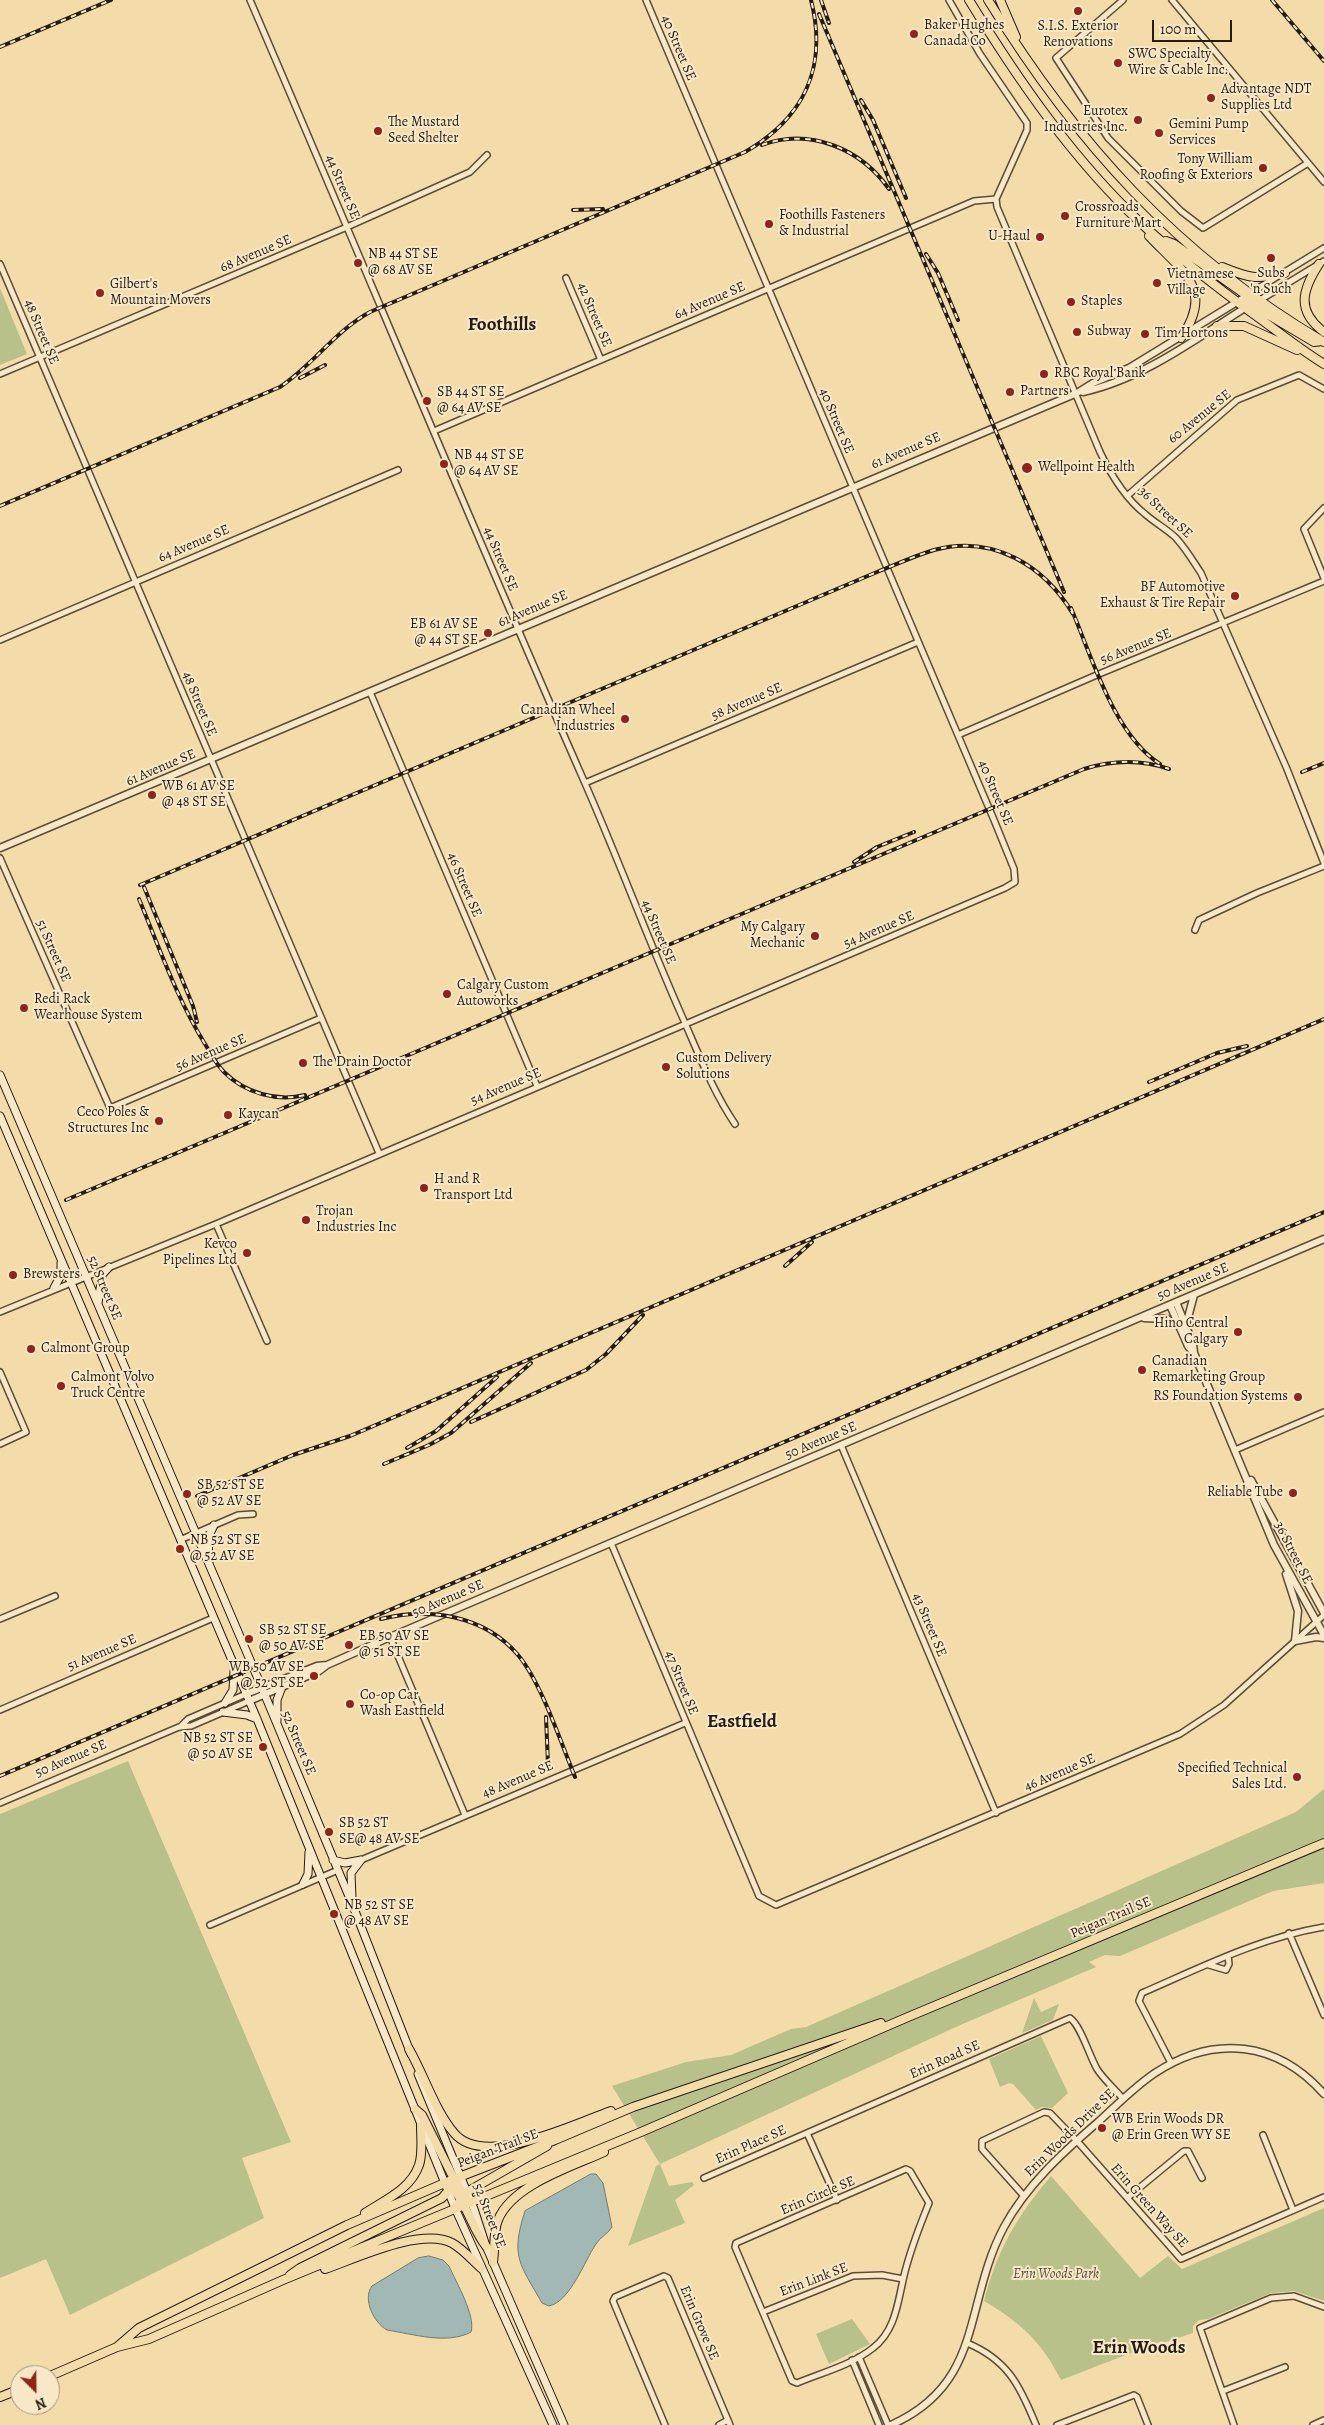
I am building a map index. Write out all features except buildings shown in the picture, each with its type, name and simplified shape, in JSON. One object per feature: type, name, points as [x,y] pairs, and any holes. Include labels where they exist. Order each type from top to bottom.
[{"type":"main road","points":[[969,0],[1009,64],[1045,114],[1108,188],[1144,225],[1236,302],[1248,306],[1314,342],[1324,341]]},
{"type":"main road","points":[[988,0],[1027,61],[1077,130],[1108,165],[1174,232],[1249,294]]},
{"type":"main road","points":[[1000,0],[1027,61]]},
{"type":"main road","points":[[1144,225],[1149,235],[1192,284],[1197,299],[1196,310],[1191,323],[1181,338]]},
{"type":"main road","points":[[1161,240],[1174,244],[1324,341]]},
{"type":"main road","points":[[1208,261],[1241,275],[1260,279],[1285,273]]},
{"type":"main road","points":[[1321,262],[1306,287],[1305,302],[1310,319],[1324,332]]},
{"type":"main road","points":[[1248,306],[1321,362]]},
{"type":"main road","points":[[1217,326],[1244,326],[1321,362]]},
{"type":"main road","name":"52 Street SE","points":[[0,1075],[353,1906],[409,2049],[461,2200],[481,2268],[553,2425]]},
{"type":"main road","name":"52 Street SE","points":[[0,1116],[257,1719],[445,2183]]},
{"type":"main road","points":[[54,1288],[61,1275],[61,1260]]},
{"type":"main road","points":[[98,1306],[99,1283],[109,1266]]},
{"type":"main road","points":[[209,1566],[208,1538],[214,1525]]},
{"type":"main road","points":[[226,1703],[234,1685],[234,1665]]},
{"type":"main road","points":[[278,1727],[277,1700],[282,1687]]},
{"type":"main road","points":[[223,1712],[247,1715],[257,1719]]},
{"type":"main road","points":[[303,1884],[310,1861],[308,1842]]},
{"type":"main road","name":"Peigan Trail SE","points":[[60,2372],[117,2347],[149,2339],[283,2280],[306,2272],[461,2200],[471,2202],[1324,1843]]},
{"type":"main road","points":[[333,1860],[345,1863],[361,1860]]},
{"type":"main road","points":[[353,1906],[351,1873],[361,1860]]},
{"type":"main road","name":"Peigan Trail SE","points":[[117,2347],[139,2328],[347,2224],[445,2183],[454,2184],[633,2107],[885,2022],[908,2017]]},
{"type":"main road","points":[[409,2049],[452,2132],[466,2143],[481,2148],[494,2148],[515,2144],[611,2111],[633,2107]]},
{"type":"main road","points":[[414,2109],[422,2114],[476,2234],[486,2246]]},
{"type":"main road","points":[[347,2224],[401,2190],[412,2178],[420,2164],[421,2126]]},
{"type":"main road","points":[[493,2262],[498,2221],[506,2205],[517,2194],[626,2142],[640,2132]]},
{"type":"main road","points":[[461,2200],[538,2153],[555,2140]]},
{"type":"main road","points":[[283,2280],[300,2268],[442,2198],[454,2184]]},
{"type":"main road","name":"52 Street SE","points":[[471,2202],[486,2246],[564,2425]]},
{"type":"main road","points":[[306,2272],[324,2269],[420,2239],[437,2238],[452,2243],[481,2268]]},
{"type":"street","name":"44 Street SE","points":[[250,0],[517,629],[585,783],[685,1023],[718,1098],[735,1124]]},
{"type":"street","name":"40 Street SE","points":[[646,0],[767,289],[958,735],[1016,878]]},
{"type":"street","points":[[949,0],[980,54],[1027,123],[1027,130],[996,199]]},
{"type":"street","points":[[1122,0],[1056,58],[1108,138],[1181,211],[1203,228],[1308,163]]},
{"type":"street","points":[[1172,0],[1324,182]]},
{"type":"street","name":"68 Avenue SE","points":[[0,374],[347,227],[470,172],[487,155]]},
{"type":"street","name":"64 Avenue SE","points":[[434,431],[974,201],[996,199]]},
{"type":"street","name":"36 Street SE","points":[[996,199],[1001,216],[1110,474],[1144,514],[1174,536],[1185,548],[1201,573],[1287,769],[1324,865]]},
{"type":"street","name":"61 Avenue SE","points":[[0,848],[1076,393],[1093,383],[1129,368],[1181,338],[1324,248]]},
{"type":"street","name":"61 Avenue SE","points":[[1076,393],[1096,389],[1144,369],[1321,262]]},
{"type":"street","name":"48 Street SE","points":[[0,264],[379,1154]]},
{"type":"street","name":"42 Street SE","points":[[566,278],[601,360]]},
{"type":"street","name":"60 Avenue SE","points":[[1127,496],[1237,400],[1299,375],[1324,389]]},
{"type":"street","name":"64 Avenue SE","points":[[0,640],[398,470]]},
{"type":"street","points":[[1324,508],[1304,529],[1324,579]]},
{"type":"street","name":"56 Avenue SE","points":[[958,735],[1104,672],[1224,624],[1324,579]]},
{"type":"street","name":"58 Avenue SE","points":[[585,783],[918,642]]},
{"type":"street","name":"46 Street SE","points":[[370,692],[537,1086]]},
{"type":"street","name":"51 Street SE","points":[[0,858],[110,1108]]},
{"type":"street","points":[[1195,930],[1199,920],[1324,865]]},
{"type":"street","name":"54 Avenue SE","points":[[0,1312],[85,1275],[216,1224],[1005,888],[1014,882],[1016,878]]},
{"type":"street","name":"56 Avenue SE","points":[[110,1108],[321,1018]]},
{"type":"street","points":[[216,1224],[267,1341]]},
{"type":"street","name":"50 Avenue SE","points":[[263,1691],[282,1687],[390,1637],[1324,1239]]},
{"type":"street","points":[[1140,1318],[1167,1319],[1182,1326],[1194,1295]]},
{"type":"street","name":"36 Street SE","points":[[1173,1304],[1182,1326],[1193,1344],[1194,1353],[1270,1537],[1324,1637]]},
{"type":"street","points":[[0,1372],[26,1432],[0,1444]]},
{"type":"street","points":[[1235,1450],[1324,1412]]},
{"type":"street","name":"43 Street SE","points":[[841,1445],[996,1813]]},
{"type":"street","name":"36 Street SE","points":[[1235,1450],[1324,1614]]},
{"type":"street","points":[[180,1540],[238,1515],[252,1514]]},
{"type":"street","name":"47 Street SE","points":[[611,1543],[759,1896],[776,1906]]},
{"type":"street","points":[[1283,1563],[1298,1611],[1295,1641],[1324,1637]]},
{"type":"street","points":[[0,1619],[55,1596]]},
{"type":"street","points":[[1314,1597],[1324,1600]]},
{"type":"street","name":"46 Avenue SE","points":[[776,1906],[1180,1734],[1224,1706],[1324,1614]]},
{"type":"street","name":"51 Avenue SE","points":[[0,1710],[213,1618]]},
{"type":"street","points":[[390,1637],[465,1814]]},
{"type":"street","name":"50 Avenue SE","points":[[0,1802],[179,1727],[191,1726],[317,1666],[327,1665]]},
{"type":"street","name":"50 Avenue SE","points":[[179,1727],[188,1719],[226,1703],[248,1698]]},
{"type":"street","name":"48 Avenue SE","points":[[361,1860],[465,1814],[685,1723]]},
{"type":"street","points":[[210,1925],[338,1870]]},
{"type":"street","points":[[1171,2063],[1139,2001],[1142,1993],[1208,1964],[1289,1933],[1324,1927]]},
{"type":"street","points":[[1289,1933],[1324,2015]]},
{"type":"street","points":[[1208,1964],[1226,1970],[1229,1964],[1228,1956]]},
{"type":"street","name":"Erin Road SE","points":[[807,2133],[1070,2018],[1076,2022],[1084,2044],[1098,2071],[1124,2099]]},
{"type":"street","name":"Erin Woods Drive SE","points":[[889,2425],[919,2409],[941,2390],[954,2374],[967,2343],[985,2273],[1005,2226],[1024,2196],[1076,2141],[1153,2074],[1171,2063],[1201,2051],[1223,2048],[1262,2052],[1298,2069],[1324,2094]]},
{"type":"street","name":"Erin Green Way SE","points":[[1024,2196],[982,2149],[982,2141],[1044,2112],[1050,2113],[1181,2259],[1324,2197]]},
{"type":"street","points":[[807,2133],[837,2200]]},
{"type":"street","name":"Erin Place SE","points":[[704,2178],[807,2133]]},
{"type":"street","points":[[1263,2135],[1293,2210]]},
{"type":"street","points":[[1127,2198],[1184,2151],[1188,2151],[1202,2178]]},
{"type":"street","name":"Erin Circle SE","points":[[906,2170],[910,2171],[929,2203],[903,2279],[893,2322],[885,2336],[873,2348],[859,2357],[797,2383],[792,2381],[735,2248],[736,2244],[837,2200],[906,2170]]},
{"type":"street","name":"Erin Link SE","points":[[763,2312],[853,2276],[882,2275],[903,2279]]},
{"type":"street","name":"Erin Grove SE","points":[[665,2425],[613,2301],[615,2297],[664,2276],[668,2278],[729,2423],[719,2425]]},
{"type":"street","points":[[1234,2425],[1200,2328],[1271,2298],[1294,2296],[1324,2307]]},
{"type":"street","points":[[967,2343],[987,2351],[1003,2366],[1025,2400],[1036,2425]]},
{"type":"street","points":[[859,2357],[889,2425]]},
{"type":"street","points":[[852,2360],[879,2425]]},
{"type":"street","points":[[1223,2391],[1285,2366]]},
{"type":"street","points":[[1057,2425],[1134,2395],[1137,2397],[1148,2425]]},
{"type":"street","points":[[1313,2425],[1324,2420]]},
{"type":"green space","points":[[0,288],[27,354],[0,365]]},
{"type":"green space","points":[[128,1761],[291,2142],[242,2158],[264,2218],[70,2315],[46,2259],[0,2278],[0,1814]]},
{"type":"green space","points":[[1324,1789],[1324,1883],[1273,1891],[1120,1956],[1105,1955],[1089,1962],[1096,1967],[958,2026],[660,2164],[612,2086],[686,2062],[731,2055],[791,2029],[806,2027],[1296,1812]]},
{"type":"green space","points":[[1034,1998],[1041,2012],[1059,2004],[1053,2020],[1022,2033]]},
{"type":"green space","points":[[1041,2036],[1068,2093],[1052,2108],[1042,2107],[1036,2110],[1013,2084],[1009,2083],[1000,2087],[989,2059]]},
{"type":"green space","points":[[660,2164],[669,2186],[692,2182],[694,2185],[675,2200],[685,2223],[628,2246],[656,2166]]},
{"type":"green space","name":"Erin Woods Park","points":[[1051,2176],[1140,2278],[1168,2256],[1182,2269],[1324,2208],[1324,2301],[1294,2291],[1271,2293],[1208,2319],[1199,2320],[1193,2326],[1193,2333],[1163,2343],[1162,2341],[1061,2380],[1046,2354],[1029,2334],[1009,2317],[984,2301],[995,2265],[1010,2234],[1018,2220]]},
{"type":"green space","points":[[852,2319],[870,2344],[829,2364],[816,2334]]},
{"type":"water","points":[[591,2174],[596,2174],[603,2183],[612,2227],[596,2244],[564,2297],[557,2303],[549,2306],[542,2303],[528,2279],[520,2260],[518,2239],[525,2211]]},
{"type":"water","points":[[429,2256],[443,2260],[449,2266],[471,2317],[471,2332],[451,2338],[419,2336],[387,2330],[382,2327],[374,2316],[368,2297],[372,2286],[418,2258]]},
{"type":"railway","points":[[0,47],[111,0]]},
{"type":"railway","points":[[0,506],[280,387],[303,369],[335,338],[370,312],[745,152],[783,123],[796,107],[806,88],[813,69],[816,47],[811,0]]},
{"type":"railway","points":[[821,0],[829,23]]},
{"type":"railway","points":[[1272,0],[1324,61]]},
{"type":"railway","points":[[819,14],[1064,592]]},
{"type":"railway","points":[[861,100],[873,120],[906,198]]},
{"type":"railway","points":[[762,145],[780,140],[798,139],[816,140],[833,145],[864,163],[889,189]]},
{"type":"railway","points":[[573,210],[603,209]]},
{"type":"railway","points":[[926,254],[938,273],[958,320]]},
{"type":"railway","points":[[300,378],[325,365]]},
{"type":"railway","points":[[140,885],[877,572],[934,550],[955,546],[976,546],[996,550],[1014,558],[1032,568],[1047,581],[1073,614]]},
{"type":"railway","points":[[1071,608],[1096,671],[1117,715],[1144,751],[1160,764]]},
{"type":"railway","points":[[66,1200],[1084,769],[1116,762],[1137,762],[1169,769]]},
{"type":"railway","points":[[1302,772],[1324,763]]},
{"type":"railway","points":[[854,862],[877,847],[914,832]]},
{"type":"railway","points":[[144,887],[193,1006],[197,1022]]},
{"type":"railway","points":[[139,899],[186,1009],[221,1069],[232,1079],[262,1094],[283,1097],[305,1095]]},
{"type":"railway","points":[[197,1496],[293,1455],[350,1436],[1324,1019]]},
{"type":"railway","points":[[1149,1082],[1217,1053],[1247,1046]]},
{"type":"railway","points":[[0,1776],[1324,1212]]},
{"type":"railway","points":[[785,1266],[812,1242]]},
{"type":"railway","points":[[471,1422],[586,1370],[606,1354],[643,1315]]},
{"type":"railway","points":[[384,1464],[429,1445],[451,1433],[531,1363]]},
{"type":"railway","points":[[407,1448],[436,1431],[497,1377]]},
{"type":"railway","points":[[381,1619],[399,1615],[418,1614],[455,1618],[472,1623],[504,1641],[518,1655],[535,1681],[550,1713],[575,1777]]},
{"type":"railway","points":[[546,1717],[548,1764]]},
{"type":"place","name":"S.I.S. Exterior Renovations","points":[[1078,11]]},
{"type":"place","name":"Baker Hughes Canada Co","points":[[914,34]]},
{"type":"place","name":"SWC Specialty Wire & Cable Inc.","points":[[1118,63]]},
{"type":"place","name":"Advantage NDT Supplies Ltd","points":[[1211,98]]},
{"type":"place","name":"Eurotex Industries Inc.","points":[[1138,120]]},
{"type":"place","name":"The Mustard Seed Shelter","points":[[378,131]]},
{"type":"place","name":"Gemini Pump Services","points":[[1159,133]]},
{"type":"place","name":"Tony William Roofing & Exteriors","points":[[1263,168]]},
{"type":"place","name":"Crossroads Furniture Mart","points":[[1065,216]]},
{"type":"place","name":"Foothills Fasteners & Industrial","points":[[769,224]]},
{"type":"place","name":"U-Haul","points":[[1040,237]]},
{"type":"place","name":"Subs 'n Such","points":[[1271,258]]},
{"type":"place","name":"NB 44 ST SE @ 68 AV SE","points":[[358,263]]},
{"type":"place","name":"Vietnamese Village","points":[[1157,283]]},
{"type":"place","name":"Gilbert's Mountain Movers","points":[[100,293]]},
{"type":"place","name":"Staples","points":[[1071,302]]},
{"type":"place","name":"Subway","points":[[1077,332]]},
{"type":"place","name":"Tim Hortons","points":[[1145,334]]},
{"type":"place","name":"RBC Royal Bank","points":[[1044,374]]},
{"type":"place","name":"Partners","points":[[1010,392]]},
{"type":"place","name":"SB 44 ST SE @ 64 AV SE","points":[[427,401]]},
{"type":"place","name":"NB 44 ST SE @ 64 AV SE","points":[[444,464]]},
{"type":"place","name":"Wellpoint Health","points":[[1027,468]]},
{"type":"place","name":"BF Automotive Exhaust & Tire Repair","points":[[1235,596]]},
{"type":"place","name":"EB 61 AV SE @ 44 ST SE","points":[[488,633]]},
{"type":"place","name":"Canadian Wheel Industries","points":[[625,719]]},
{"type":"place","name":"WB 61 AV SE @ 48 ST SE","points":[[152,795]]},
{"type":"place","name":"My Calgary Mechanic","points":[[815,936]]},
{"type":"place","name":"Calgary Custom Autoworks","points":[[447,994]]},
{"type":"place","name":"Redi Rack Wearhouse System","points":[[24,1008]]},
{"type":"place","name":"The Drain Doctor","points":[[303,1063]]},
{"type":"place","name":"Custom Delivery Solutions","points":[[666,1067]]},
{"type":"place","name":"Kaycan","points":[[228,1115]]},
{"type":"place","name":"Ceco Poles & Structures Inc","points":[[159,1121]]},
{"type":"place","name":"H and R Transport Ltd","points":[[424,1188]]},
{"type":"place","name":"Trojan Industries Inc","points":[[306,1220]]},
{"type":"place","name":"Kevco Pipelines Ltd","points":[[247,1253]]},
{"type":"place","name":"Brewsters","points":[[13,1275]]},
{"type":"place","name":"Hino Central Calgary","points":[[1238,1332]]},
{"type":"place","name":"Calmont Group","points":[[31,1349]]},
{"type":"place","name":"Canadian Remarketing Group","points":[[1142,1370]]},
{"type":"place","name":"Calmont Volvo Truck Centre","points":[[61,1386]]},
{"type":"place","name":"RS Foundation Systems","points":[[1298,1397]]},
{"type":"place","name":"Reliable Tube","points":[[1293,1493]]},
{"type":"place","name":"SB 52 ST SE @ 52 AV SE","points":[[187,1494]]},
{"type":"place","name":"NB 52 ST SE @ 52 AV SE","points":[[180,1549]]},
{"type":"place","name":"SB 52 ST SE @ 50 AV SE","points":[[249,1639]]},
{"type":"place","name":"EB 50 AV SE @ 51 ST SE","points":[[349,1645]]},
{"type":"place","name":"WB 50 AV SE @ 52 ST SE","points":[[314,1676]]},
{"type":"place","name":"Co-op Car Wash Eastfield","points":[[350,1704]]},
{"type":"place","name":"NB 52 ST SE @ 50 AV SE","points":[[263,1747]]},
{"type":"place","name":"Specified Technical Sales Ltd.","points":[[1297,1777]]},
{"type":"place","name":"SB 52 ST SE@ 48 AV SE","points":[[329,1832]]},
{"type":"place","name":"NB 52 ST SE @ 48 AV SE","points":[[334,1914]]},
{"type":"place","name":"WB Erin Woods DR @ Erin Green WY SE","points":[[1102,2128]]},
{"type":"district","name":"Foothills","points":[[502,325]]},
{"type":"district","name":"Eastfield","points":[[742,1722]]},
{"type":"district","name":"Erin Woods","points":[[1139,2348]]}]
